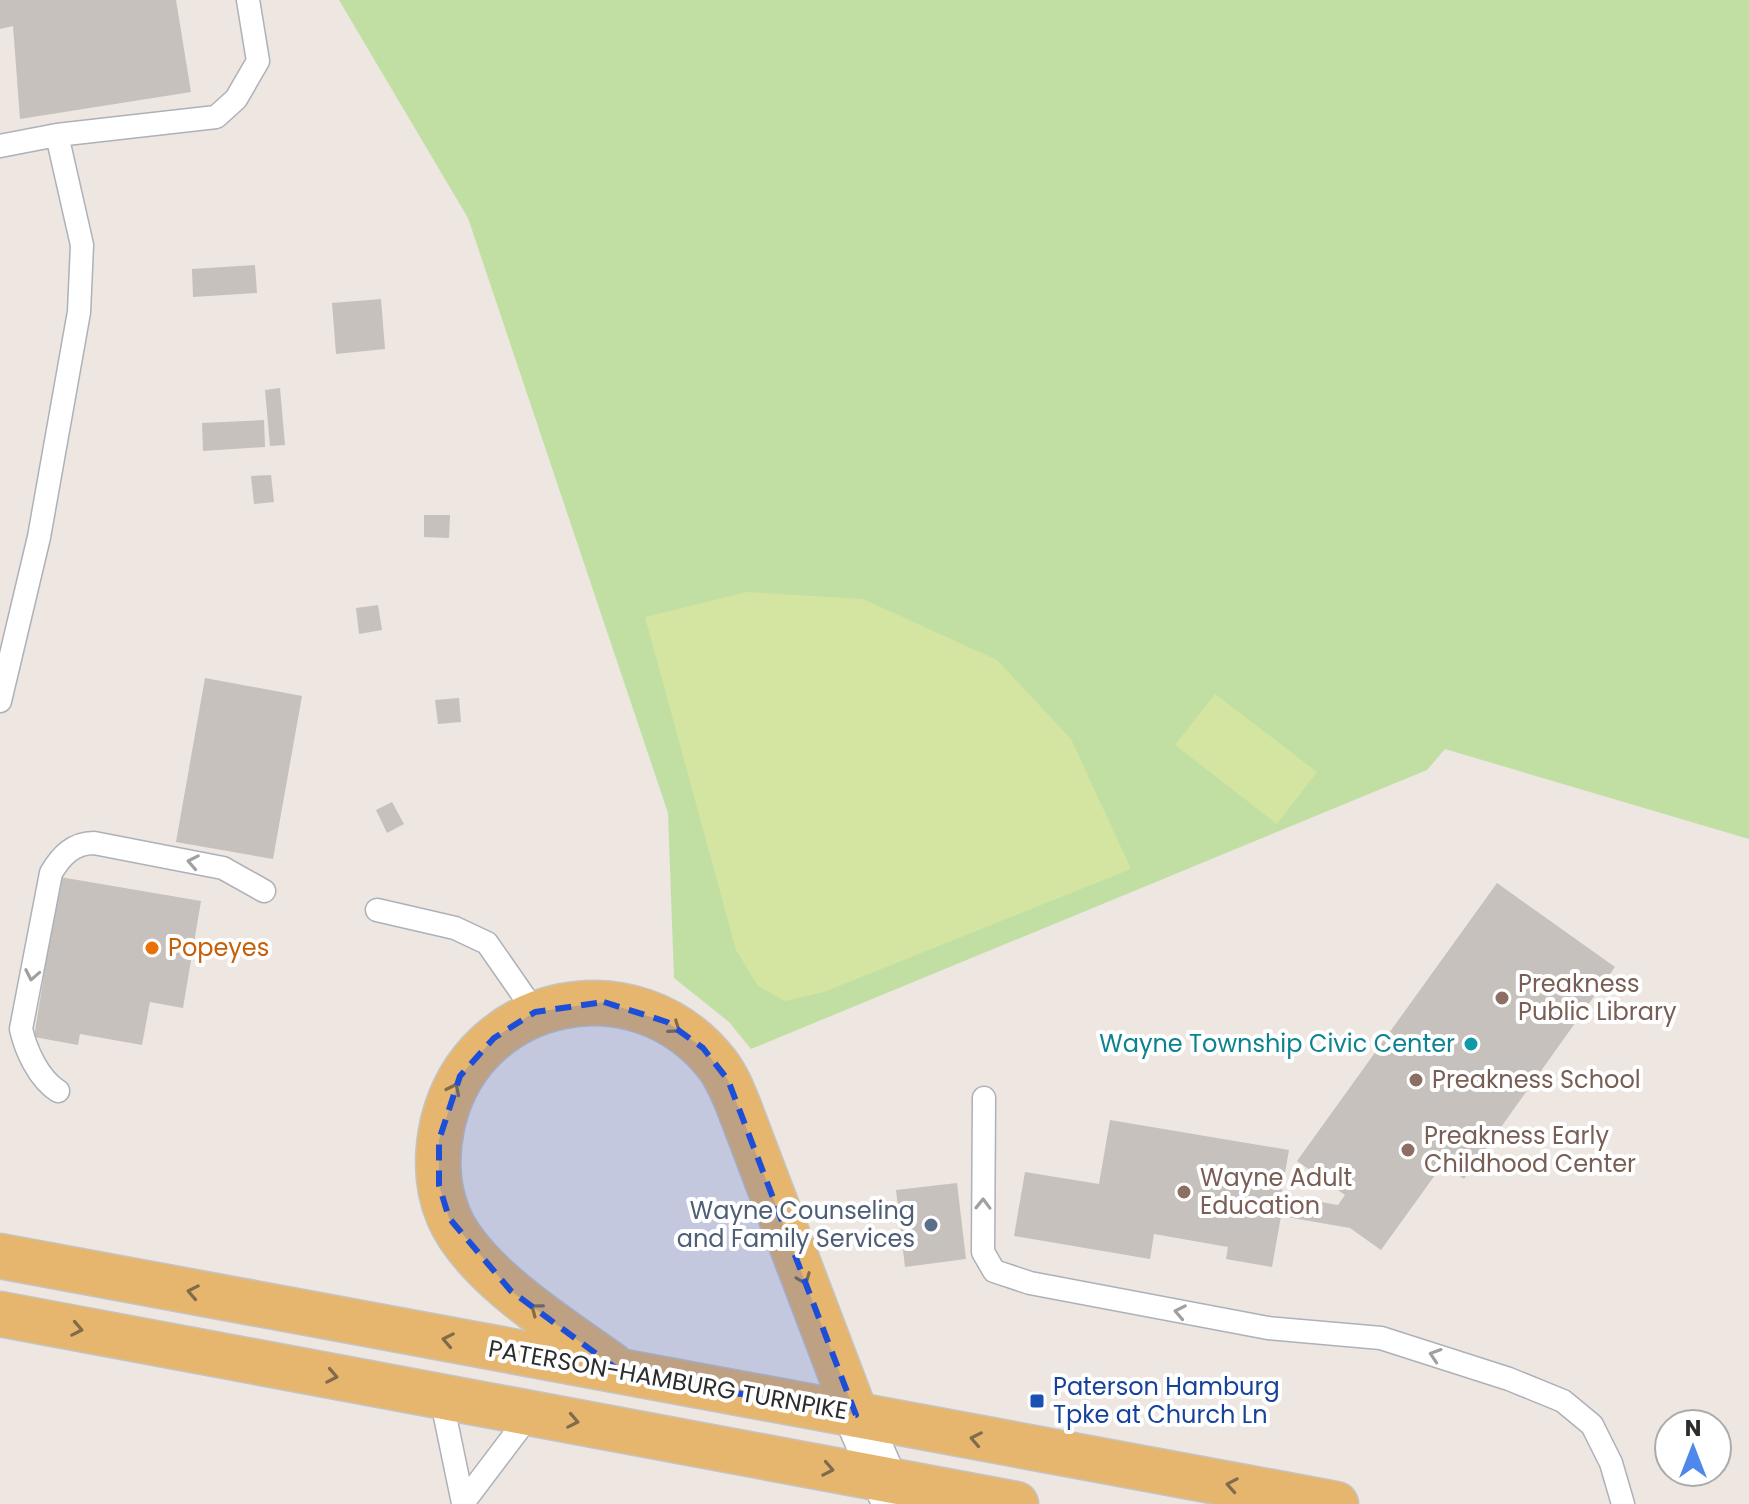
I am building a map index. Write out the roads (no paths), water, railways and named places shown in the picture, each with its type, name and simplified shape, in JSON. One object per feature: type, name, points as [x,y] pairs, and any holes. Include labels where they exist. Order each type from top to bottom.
[{"type":"main road","points":[[621,1372],[511,1291],[472,1252],[449,1218],[439,1185],[439,1140],[450,1095],[476,1057],[494,1038],[535,1012],[582,1002],[604,1002],[644,1011],[679,1030],[703,1048],[718,1065],[739,1107],[856,1415]]},
{"type":"main road","name":"PATERSON-HAMBURG TURNPIKE","points":[[0,1256],[1336,1504]]},
{"type":"main road","points":[[0,1314],[531,1413],[891,1492],[1016,1504]]},
{"type":"street","points":[[856,1415],[891,1492]]},
{"type":"lane","points":[[0,146],[57,135],[216,117],[236,99],[258,61],[248,0]]},
{"type":"lane","points":[[0,701],[39,537],[79,312],[82,245],[57,135]]},
{"type":"lane","points":[[58,1091],[46,1083],[21,1029],[51,873],[67,853],[84,843],[94,843],[223,868],[264,891]]},
{"type":"lane","points":[[377,910],[455,928],[487,943],[535,1012]]},
{"type":"lane","points":[[984,1098],[983,1252],[994,1271],[1030,1283],[1268,1328],[1381,1338],[1509,1379],[1563,1401],[1592,1425],[1611,1463],[1623,1504]]},
{"type":"lane","points":[[441,1397],[463,1503]]},
{"type":"lane","points":[[463,1503],[531,1413]]},
{"type":"place","name":"Popeyes","points":[[152,948]]},
{"type":"place","name":"Preakness Public Library","points":[[1502,998]]},
{"type":"place","name":"Wayne Township Civic Center","points":[[1471,1044]]},
{"type":"place","name":"Preakness School","points":[[1416,1080]]},
{"type":"place","name":"Preakness Early Childhood Center","points":[[1408,1150]]},
{"type":"place","name":"Wayne Adult Education","points":[[1184,1192]]},
{"type":"place","name":"Wayne Counseling and Family Services","points":[[931,1225]]},
{"type":"place","name":"Paterson Hamburg Tpke at Church Ln","points":[[1037,1401]]}]
